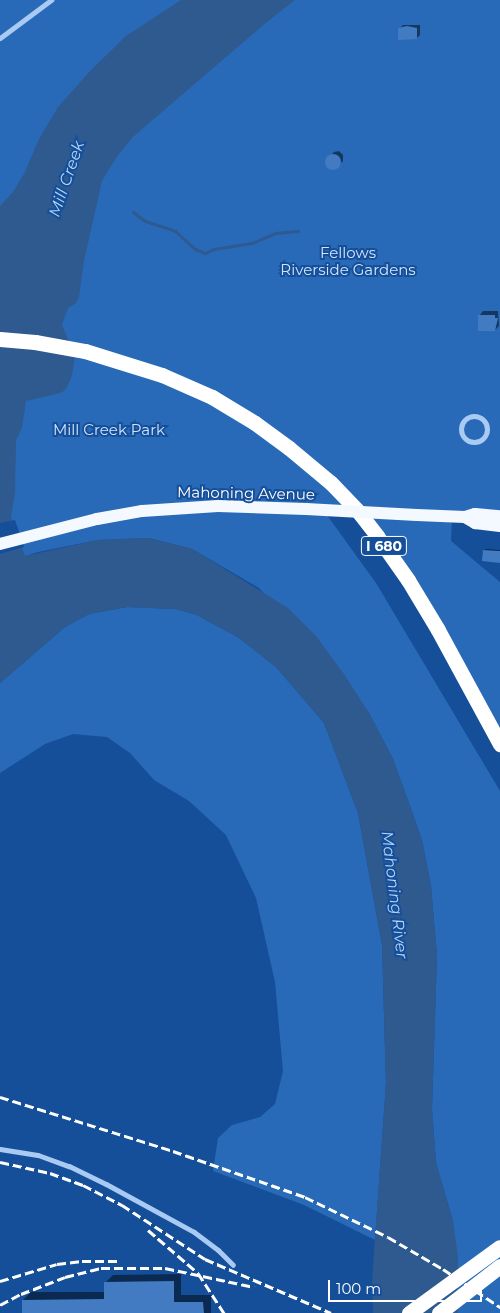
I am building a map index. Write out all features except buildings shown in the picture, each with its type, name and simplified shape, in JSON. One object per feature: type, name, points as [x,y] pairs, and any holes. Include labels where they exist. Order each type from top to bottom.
[{"type":"highway","name":"I 680","points":[[0,339],[35,342],[85,351],[162,375],[212,396],[255,423],[289,448],[331,483],[357,510],[408,580],[465,677],[500,744]]},
{"type":"highway","points":[[410,1313],[500,1247]]},
{"type":"highway","points":[[439,1313],[500,1266]]},
{"type":"main road","name":"Mahoning Avenue","points":[[0,544],[97,519],[142,511],[186,507],[218,506],[464,517],[475,514],[500,516]]},
{"type":"main road","name":"Mahoning Avenue","points":[[464,517],[475,523],[500,526]]},
{"type":"street","points":[[0,38],[51,0]]},
{"type":"street","points":[[474,416],[483,420],[486,431],[482,439],[474,442],[466,439],[461,432],[465,420],[474,416]]},
{"type":"street","points":[[0,1149],[38,1156],[69,1166],[106,1184],[194,1232],[218,1250],[233,1266]]},
{"type":"green space","points":[[0,0],[500,0],[500,516],[452,516],[451,541],[500,582],[500,744],[359,512],[324,511],[376,583],[500,791],[500,1313],[458,1313],[453,1221],[436,1163],[432,1109],[437,956],[431,886],[422,840],[410,806],[393,759],[369,713],[259,588],[192,549],[149,538],[98,540],[38,552],[0,564]]},
{"type":"green space","points":[[127,607],[176,609],[197,615],[239,638],[276,667],[324,723],[358,813],[382,945],[386,1083],[375,1240],[304,1205],[213,1171],[218,1138],[232,1125],[260,1117],[275,1104],[283,1071],[275,982],[256,898],[226,835],[189,801],[154,780],[130,753],[107,737],[73,734],[45,744],[0,773],[0,683],[65,627],[89,614]]},
{"type":"water","points":[[181,0],[295,0],[133,137],[116,158],[102,181],[84,261],[79,297],[76,303],[68,308],[62,325],[75,355],[72,376],[66,389],[61,393],[26,401],[22,428],[16,440],[15,493],[11,517],[25,556],[98,540],[149,538],[192,549],[288,608],[316,636],[344,674],[369,713],[393,759],[410,806],[422,840],[431,886],[437,956],[432,1109],[436,1163],[453,1221],[458,1257],[458,1313],[373,1313],[372,1281],[386,1083],[382,945],[358,813],[324,723],[276,667],[239,638],[197,615],[176,609],[127,607],[89,614],[65,627],[0,683],[0,206],[13,192],[24,174],[39,139],[58,107],[91,70],[126,36]]},
{"type":"pier","points":[[15,520],[24,547],[0,554],[0,523]]},
{"type":"waterway","points":[[133,212],[145,221],[175,231],[195,249],[205,253],[214,249],[252,243],[275,233],[298,231]]},
{"type":"railway","points":[[0,1097],[173,1151],[305,1197],[388,1237],[443,1269],[500,1307]]},
{"type":"railway","points":[[0,1162],[50,1173],[83,1185],[122,1205],[205,1259],[331,1313]]},
{"type":"railway","points":[[148,1230],[198,1273],[224,1313]]},
{"type":"railway","points":[[0,1281],[57,1264],[82,1261],[120,1261]]},
{"type":"railway","points":[[0,1305],[21,1294],[65,1277],[101,1268],[165,1268],[254,1287]]},
{"type":"water label","name":"Mill Creek","points":[[67,179]]},
{"type":"water label","name":"Mahoning River","points":[[394,895]]},
{"type":"park label","name":"Fellows Riverside Gardens","points":[[348,260]]},
{"type":"park label","name":"Mill Creek Park","points":[[109,430]]}]
